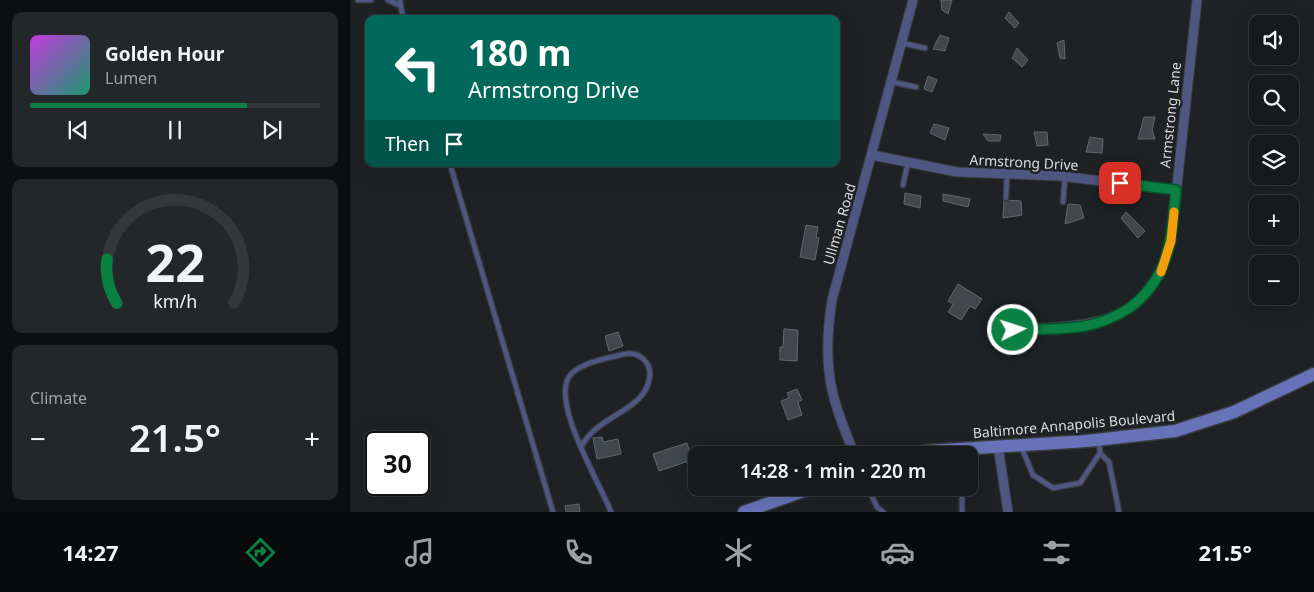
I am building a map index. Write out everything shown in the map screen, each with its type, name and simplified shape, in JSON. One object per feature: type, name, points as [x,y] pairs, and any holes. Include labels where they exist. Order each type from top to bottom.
[{"type":"main road","name":"Baltimore Annapolis Boulevard","points":[[978,449],[1175,431],[1234,412],[1314,374]]},
{"type":"main road","points":[[744,512],[789,496]]},
{"type":"street","name":"Ullman Road","points":[[851,446],[835,406],[829,383],[826,337],[834,292],[913,0]]},
{"type":"street","name":"Armstrong Lane","points":[[1013,330],[1085,326],[1120,314],[1137,302],[1154,285],[1167,257],[1197,0]]},
{"type":"street","name":"Armstrong Drive","points":[[872,154],[957,172],[1065,176],[1176,190]]},
{"type":"street","points":[[998,446],[1008,512]]},
{"type":"lane","points":[[358,0],[370,0]]},
{"type":"lane","points":[[388,0],[400,3]]},
{"type":"lane","points":[[902,43],[925,48]]},
{"type":"lane","points":[[892,82],[916,87]]},
{"type":"lane","points":[[903,185],[908,162]]},
{"type":"lane","points":[[451,167],[553,512]]},
{"type":"lane","points":[[1006,198],[1007,174]]},
{"type":"lane","points":[[1063,202],[1065,176]]},
{"type":"lane","points":[[581,447],[590,432],[630,406],[645,392],[651,371],[649,365],[641,356],[629,353],[584,366],[576,370],[568,379],[566,398],[581,447],[604,491],[611,512]]},
{"type":"lane","points":[[1020,445],[1034,475],[1053,488],[1080,483],[1100,453],[1099,439]]},
{"type":"lane","points":[[1100,453],[1109,462],[1120,512]]},
{"type":"lane","points":[[873,496],[883,512]]},
{"type":"lane","points":[[962,496],[962,512]]},
{"type":"building","points":[[941,0],[952,0],[948,14],[942,10]]},
{"type":"building","points":[[1009,12],[1019,23],[1015,28],[1005,18]]},
{"type":"building","points":[[940,35],[949,38],[945,51],[933,49]]},
{"type":"building","points":[[1064,40],[1065,59],[1060,58],[1057,43]]},
{"type":"building","points":[[1017,48],[1028,60],[1022,67],[1012,58]]},
{"type":"building","points":[[928,76],[937,80],[932,92],[924,89]]},
{"type":"building","points":[[1144,117],[1155,117],[1152,130],[1155,139],[1138,139]]},
{"type":"building","points":[[934,124],[949,128],[945,140],[930,133]]},
{"type":"building","points":[[1034,132],[1047,132],[1048,145],[1037,146]]},
{"type":"building","points":[[983,134],[1001,135],[1000,141],[988,141]]},
{"type":"building","points":[[1090,137],[1103,139],[1102,153],[1086,152]]},
{"type":"building","points":[[905,193],[921,196],[920,208],[904,204]]},
{"type":"building","points":[[943,194],[970,199],[968,207],[943,201]]},
{"type":"building","points":[[1004,200],[1021,201],[1022,215],[1003,218]]},
{"type":"building","points":[[1068,204],[1080,205],[1084,218],[1065,224]]},
{"type":"building","points":[[1126,212],[1145,231],[1138,238],[1121,218]]},
{"type":"building","points":[[806,225],[818,227],[816,237],[819,238],[815,260],[800,257]]},
{"type":"building","points":[[958,284],[982,299],[975,309],[970,306],[961,320],[948,312],[953,304],[948,301]]},
{"type":"building","points":[[784,329],[798,330],[797,361],[780,360],[780,347],[783,347]]},
{"type":"building","points":[[618,332],[623,346],[609,351],[605,336]]},
{"type":"building","points":[[797,389],[802,400],[798,402],[802,415],[788,420],[781,401],[789,398],[787,393]]},
{"type":"building","points":[[602,437],[603,442],[618,439],[621,454],[597,459],[593,438]]},
{"type":"building","points":[[687,443],[688,446],[688,461],[659,471],[653,454]]},
{"type":"building","points":[[579,504],[580,512],[566,512],[565,506]]},
{"type":"slow traffic","points":[[1161,272],[1171,241],[1174,212]]},
{"type":"route","points":[[1013,330],[1085,326],[1101,322],[1120,314],[1137,302],[1154,285],[1167,257],[1171,241],[1176,190],[1120,183]]}]
